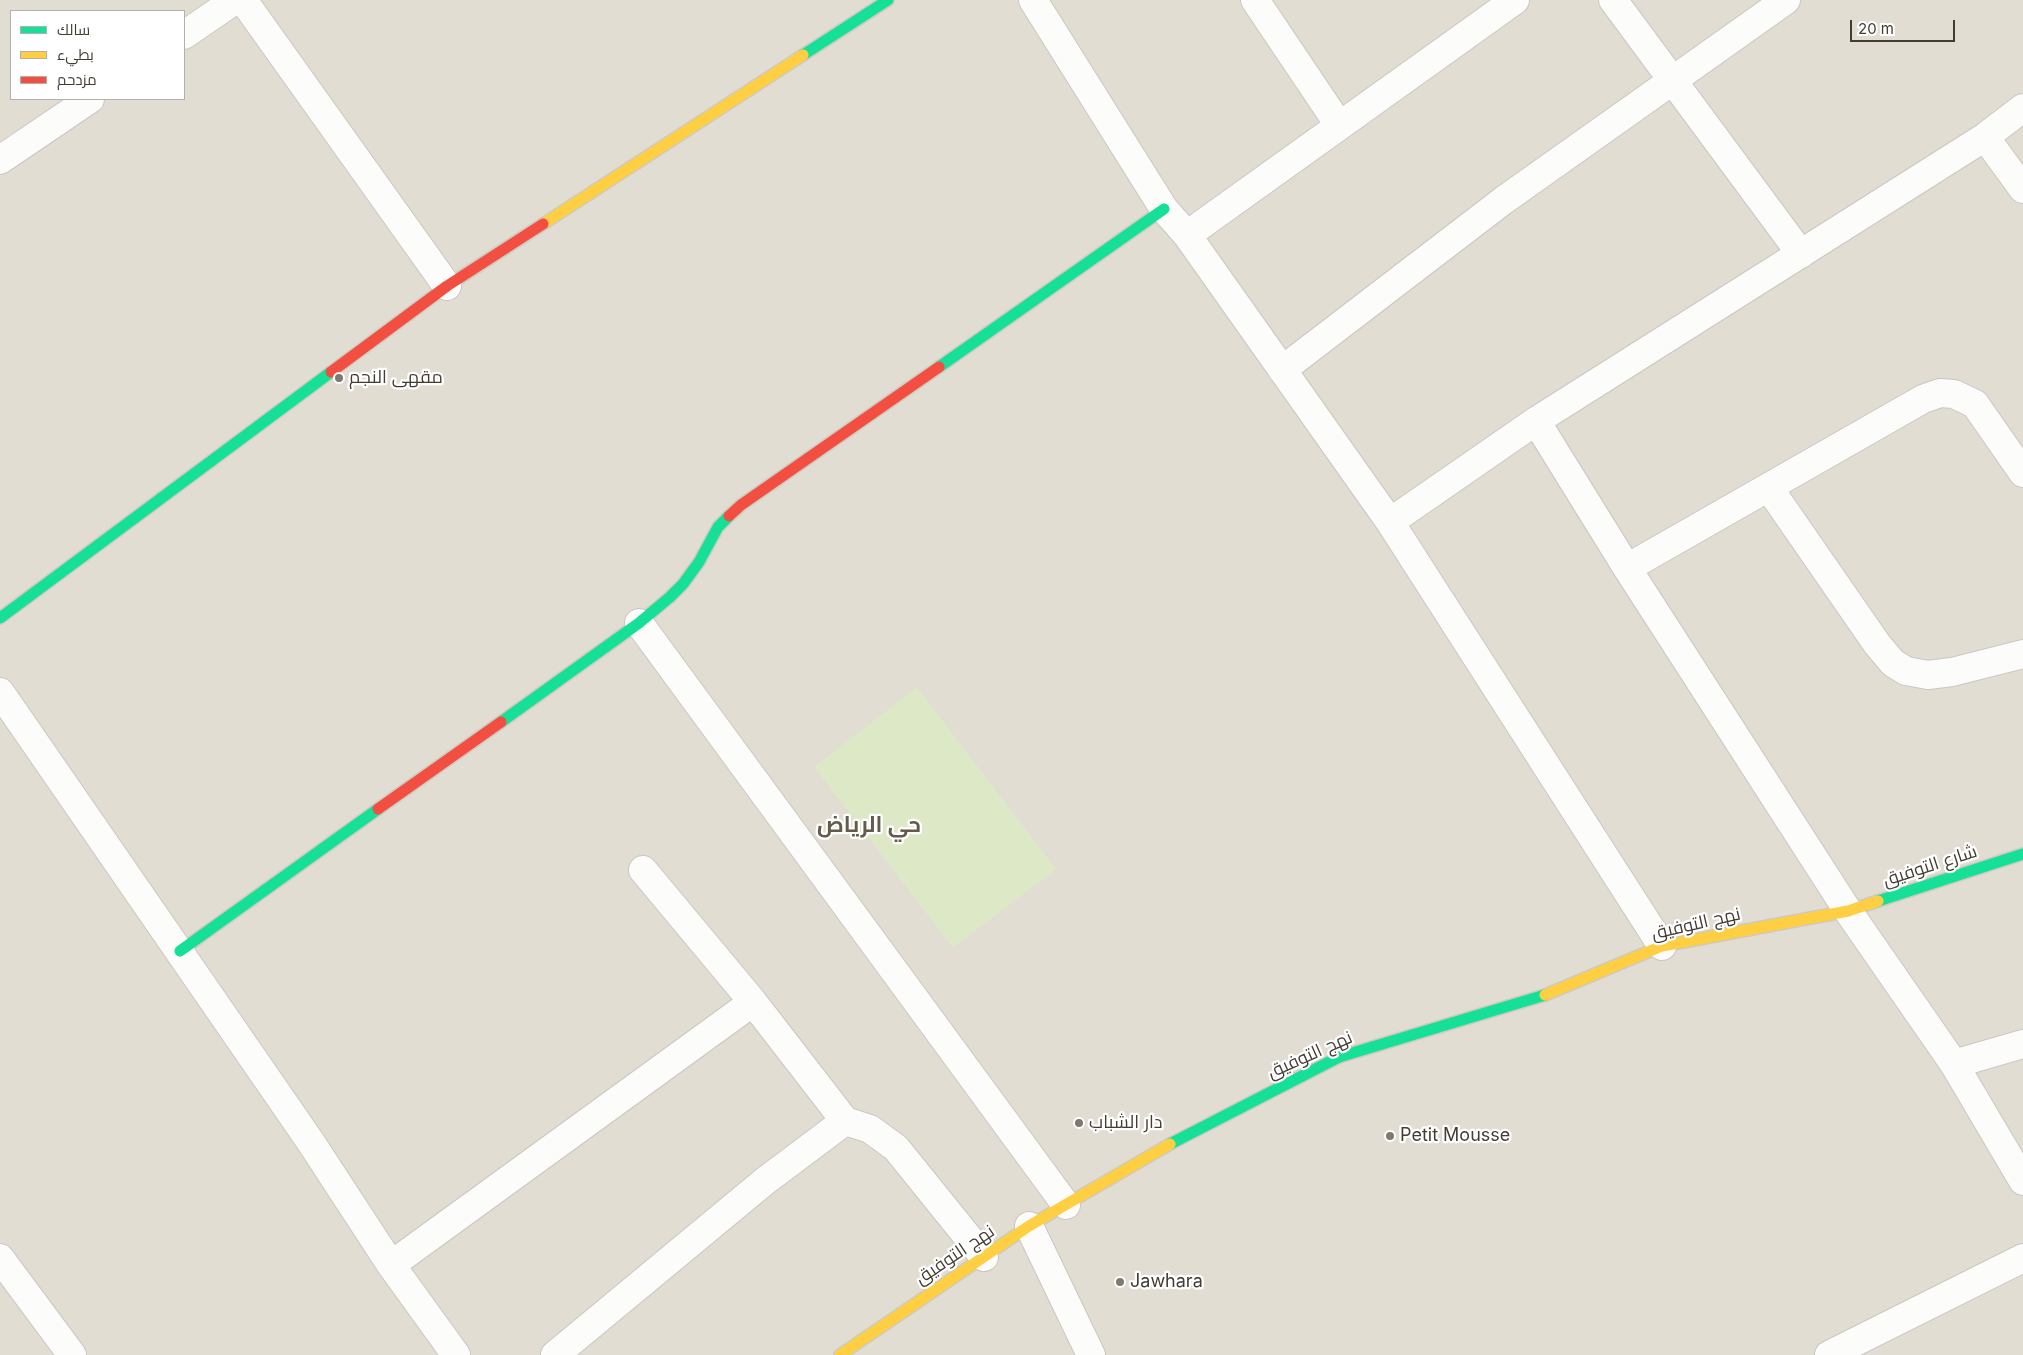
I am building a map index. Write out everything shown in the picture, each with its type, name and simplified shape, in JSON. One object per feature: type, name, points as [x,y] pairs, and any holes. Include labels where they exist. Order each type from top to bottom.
[{"type":"street","points":[[185,34],[235,0]]},
{"type":"street","points":[[243,0],[447,286]]},
{"type":"street","points":[[0,618],[447,286],[888,0]]},
{"type":"street","points":[[1033,0],[1164,209],[1188,235],[1390,522],[1662,946]]},
{"type":"street","points":[[1255,0],[1339,125]]},
{"type":"street","points":[[1188,235],[1515,0]]},
{"type":"street","points":[[1613,0],[1674,79],[1801,254]]},
{"type":"street","points":[[1282,370],[1504,200],[1786,0]]},
{"type":"street","points":[[0,160],[89,100]]},
{"type":"street","points":[[1390,522],[1536,421],[1985,138],[2023,108]]},
{"type":"street","points":[[1985,138],[2023,190]]},
{"type":"street","points":[[180,951],[639,623],[670,598],[699,562],[718,527],[741,505],[1164,209]]},
{"type":"street","points":[[1627,568],[1923,399],[1940,393],[1954,394],[1975,404],[2023,473]]},
{"type":"street","points":[[1536,421],[1627,568],[1848,911],[1954,1064],[2023,1181]]},
{"type":"street","points":[[1769,488],[1877,644],[1893,663],[1906,671],[1928,675],[1952,672],[2023,654]]},
{"type":"street","points":[[639,623],[1066,1205]]},
{"type":"street","points":[[0,692],[310,1141],[391,1265],[456,1355]]},
{"type":"street","name":"شارع التوفيق","points":[[1848,911],[2023,854]]},
{"type":"street","points":[[643,870],[753,1002],[845,1121],[870,1129],[896,1148],[984,1257]]},
{"type":"street","name":"نهج التوفيق","points":[[840,1355],[1029,1226],[1193,1131],[1339,1057],[1537,998],[1662,946],[1848,911]]},
{"type":"street","points":[[391,1265],[753,1002]]},
{"type":"street","points":[[1954,1064],[2023,1044]]},
{"type":"street","points":[[555,1355],[758,1186],[845,1121]]},
{"type":"street","points":[[1029,1226],[1092,1355]]},
{"type":"street","points":[[0,1258],[72,1355]]},
{"type":"street","points":[[1829,1355],[2023,1258]]},
{"type":"shaded area","points":[[0,0],[2023,0],[2023,1355],[0,1355]]},
{"type":"green space","points":[[917,687],[1056,869],[953,948],[814,767]]},
{"type":"traffic: fast","points":[[803,55],[888,0]]},
{"type":"traffic: fast","points":[[939,367],[1164,209]]},
{"type":"traffic: fast","points":[[0,618],[331,372]]},
{"type":"traffic: fast","points":[[501,722],[639,623],[670,597],[683,584],[699,562],[718,527],[729,516]]},
{"type":"traffic: fast","points":[[180,951],[378,809]]},
{"type":"traffic: fast","points":[[1878,901],[2023,854]]},
{"type":"traffic: fast","points":[[1170,1144],[1339,1057],[1545,995]]},
{"type":"traffic: slow","points":[[543,224],[803,55]]},
{"type":"traffic: slow","points":[[1545,995],[1662,946],[1848,911],[1878,901]]},
{"type":"traffic: slow","points":[[840,1355],[1029,1226],[1170,1144]]},
{"type":"traffic: jam","points":[[331,372],[447,286],[543,224]]},
{"type":"traffic: jam","points":[[729,516],[741,505],[939,367]]},
{"type":"traffic: jam","points":[[378,809],[501,722]]},
{"type":"place","name":"مقهى النجم","points":[[339,378]]},
{"type":"place","name":"دار الشباب","points":[[1079,1123]]},
{"type":"place","name":"Petit Mousse","points":[[1390,1136]]},
{"type":"place","name":"Jawhara","points":[[1120,1282]]},
{"type":"district","name":"حي الرياض","points":[[869,825]]}]
